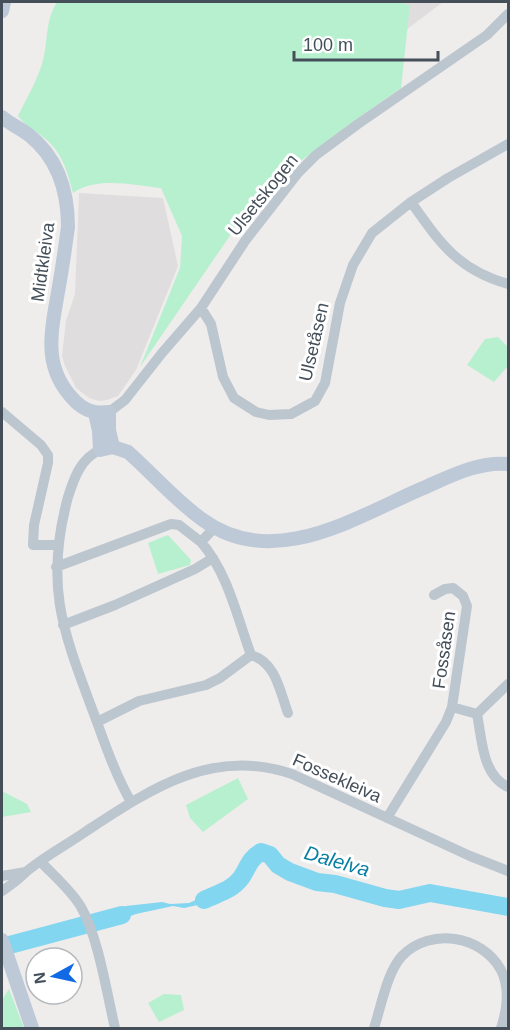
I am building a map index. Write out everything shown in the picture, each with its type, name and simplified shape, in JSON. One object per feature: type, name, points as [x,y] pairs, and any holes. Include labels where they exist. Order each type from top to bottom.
[{"type":"street","points":[[2,11],[4,2]]},
{"type":"street","name":"Ulsetskogen","points":[[102,412],[125,400],[201,308],[245,241],[298,173],[316,155],[487,35],[508,14]]},
{"type":"street","name":"Midtkleiva","points":[[4,120],[28,135],[44,150],[52,161],[63,186],[68,212],[68,227],[52,330],[51,353],[63,387],[78,404],[102,412]]},
{"type":"street","name":"Ulsetåsen","points":[[201,308],[212,324],[223,377],[234,398],[256,412],[269,415],[291,414],[315,401],[325,383],[340,303],[353,265],[372,233],[411,202],[508,144]]},
{"type":"street","points":[[411,202],[440,241],[466,266],[491,279],[508,284]]},
{"type":"street","points":[[2,412],[37,441],[46,452],[48,463],[34,525],[33,545],[57,545]]},
{"type":"street","points":[[102,412],[99,431],[107,449]]},
{"type":"street","points":[[130,802],[113,767],[63,625],[56,567],[57,545],[62,520],[78,471],[88,457],[107,449],[128,452],[190,510],[214,528],[234,536],[257,541],[297,540],[472,468],[496,463],[508,464]]},
{"type":"street","points":[[56,567],[171,524],[179,525],[201,542],[213,558],[224,578],[250,655],[264,663],[273,673],[288,713]]},
{"type":"street","points":[[201,542],[214,528]]},
{"type":"street","points":[[63,625],[115,605],[195,569],[213,558]]},
{"type":"street","name":"Fossåsen","points":[[387,818],[446,722],[452,707],[467,606],[463,596],[453,588],[449,587],[434,595]]},
{"type":"street","points":[[97,722],[139,701],[206,685],[220,678],[250,655]]},
{"type":"street","points":[[508,684],[477,714],[489,767],[499,781],[508,787]]},
{"type":"street","name":"Fossåsen","points":[[452,707],[477,714]]},
{"type":"street","name":"Fossekleiva","points":[[2,891],[130,802],[193,772],[220,766],[268,767],[292,774],[470,856],[508,871]]},
{"type":"street","points":[[41,862],[76,900],[85,916],[115,1029]]},
{"type":"street","name":"Fossekleiva","points":[[2,876],[27,872]]},
{"type":"street","points":[[374,1029],[389,978],[402,956],[424,942],[447,937],[469,942],[486,953],[501,971],[506,994],[501,1029]]},
{"type":"street","points":[[2,940],[32,1029]]},
{"type":"shaded area","points":[[372,2],[443,2],[398,36]]},
{"type":"shaded area","points":[[79,193],[163,198],[178,266],[136,370],[118,396],[99,401],[89,398],[76,388],[62,356],[66,321],[75,294]]},
{"type":"green space","points":[[57,2],[396,2],[410,5],[401,88],[289,170],[253,202],[140,367],[180,268],[182,236],[161,188],[104,183],[82,188],[73,193],[58,152],[18,116],[40,71],[49,21]]},
{"type":"green space","points":[[498,337],[508,347],[508,366],[494,382],[467,365],[485,339]]},
{"type":"green space","points":[[168,535],[191,560],[190,565],[158,574],[148,543]]},
{"type":"green space","points":[[238,778],[248,799],[203,832],[190,818],[186,805]]},
{"type":"green space","points":[[2,791],[27,804],[31,812],[2,817]]},
{"type":"green space","points":[[9,989],[24,1028],[2,1028],[2,1000]]},
{"type":"green space","points":[[164,994],[181,995],[184,1010],[159,1022],[148,1003]]},
{"type":"water","points":[[221,889],[226,890],[223,896],[220,895],[202,904],[184,908],[173,906],[136,914],[99,928],[97,919],[126,906],[162,902],[189,903]]},
{"type":"waterway","name":"Dalelva","points":[[204,900],[233,886],[241,878],[251,861],[261,852],[270,855],[278,865],[290,872],[317,882],[335,884],[385,898],[399,900],[430,893],[508,907]]},
{"type":"waterway","name":"Dalelva","points":[[2,947],[122,915]]}]
